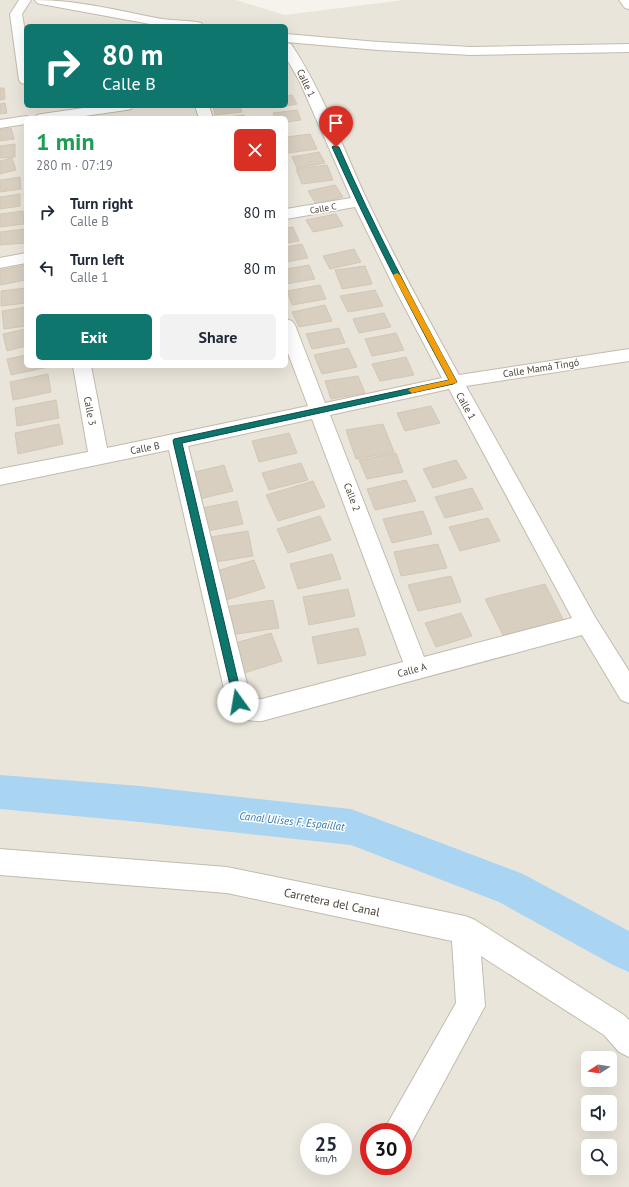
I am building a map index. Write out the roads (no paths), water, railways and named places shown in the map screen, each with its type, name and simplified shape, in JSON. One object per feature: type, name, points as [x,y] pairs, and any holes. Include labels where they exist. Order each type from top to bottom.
[{"type":"street","points":[[24,67],[16,14],[25,0]]},
{"type":"street","points":[[41,0],[166,24]]},
{"type":"street","points":[[625,0],[629,5]]},
{"type":"street","points":[[288,38],[471,51],[629,48]]},
{"type":"street","name":"Calle 1","points":[[288,52],[299,81],[404,291],[587,624],[629,692]]},
{"type":"street","points":[[56,116],[112,108]]},
{"type":"street","points":[[0,124],[24,120]]},
{"type":"street","name":"Calle C","points":[[288,214],[360,201]]},
{"type":"street","points":[[0,263],[24,258]]},
{"type":"street","name":"Calle 2","points":[[288,329],[417,669]]},
{"type":"street","name":"Calle Mamá Tingó","points":[[453,382],[629,355]]},
{"type":"street","name":"Calle 3","points":[[82,368],[100,456]]},
{"type":"street","name":"Calle B","points":[[0,477],[453,382]]},
{"type":"street","name":"Calle A","points":[[177,441],[238,702],[247,710],[262,710],[587,624]]},
{"type":"street","name":"Carretera del Canal","points":[[0,862],[227,880],[464,930],[614,1025],[629,1042]]},
{"type":"street","points":[[405,1123],[471,1006],[464,930]]},
{"type":"waterway","name":"Canal Ulises F. Espaillat","points":[[0,792],[140,804],[351,827],[510,887],[629,952]]}]
